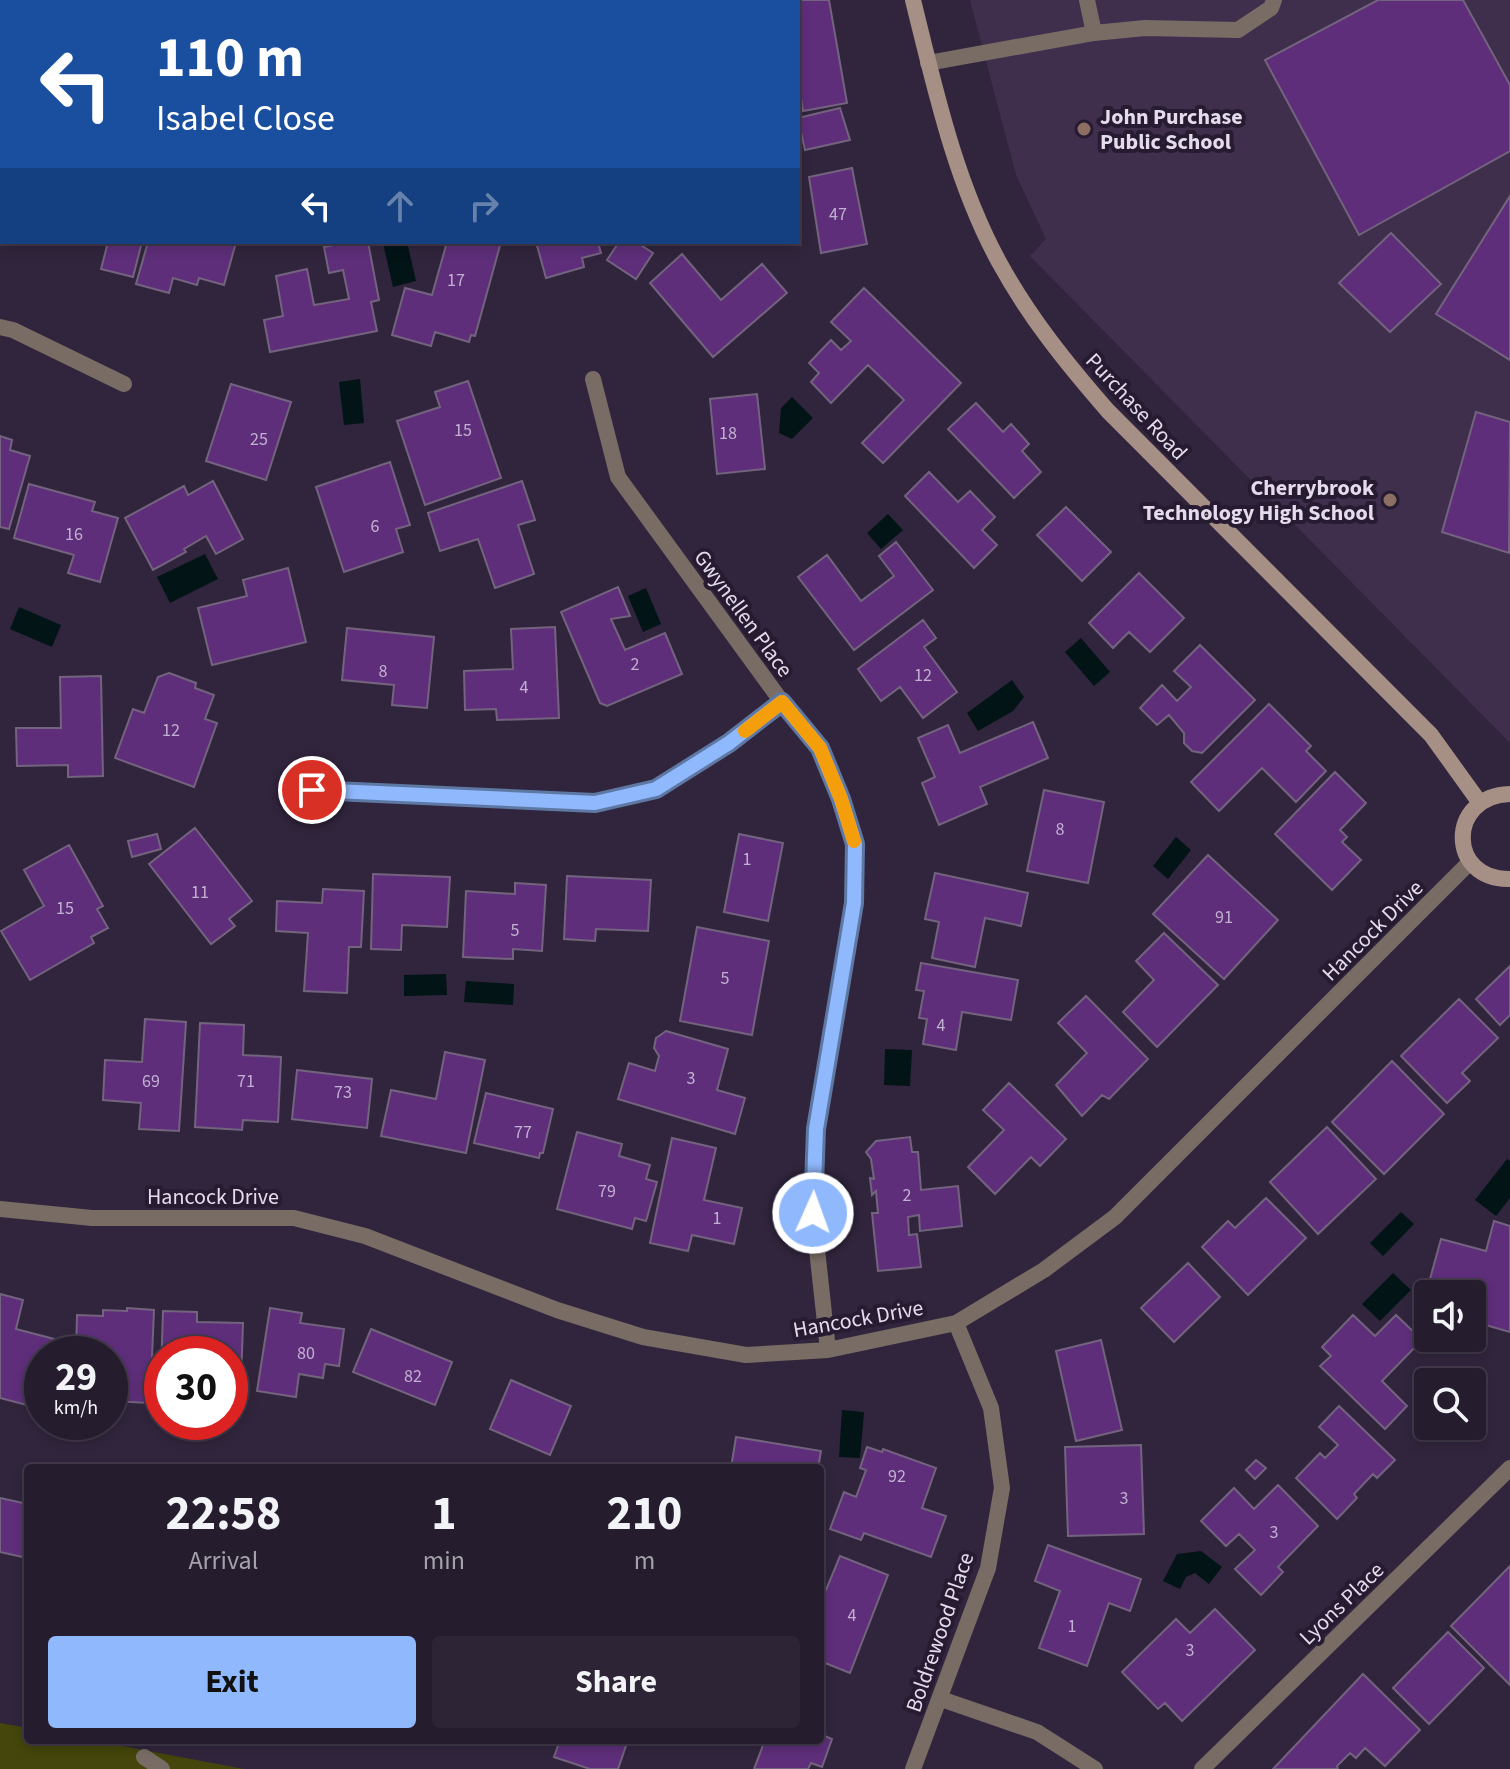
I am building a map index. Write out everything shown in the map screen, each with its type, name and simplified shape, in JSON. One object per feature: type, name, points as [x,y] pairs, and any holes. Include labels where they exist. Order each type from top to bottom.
[{"type":"main road","name":"Purchase Road","points":[[913,0],[946,132],[972,206],[999,262],[1058,354],[1108,411],[1431,735],[1480,803]]},
{"type":"main road","points":[[1510,794],[1496,795],[1472,809],[1462,836],[1470,862],[1493,878],[1510,879]]},
{"type":"street","points":[[1087,0],[1094,33]]},
{"type":"street","points":[[928,63],[1094,33],[1145,28],[1238,30],[1271,8],[1274,0]]},
{"type":"street","points":[[0,327],[13,330],[124,384]]},
{"type":"street","name":"Gwynellen Place","points":[[593,379],[618,477],[782,702],[820,748],[855,844],[854,903],[816,1129],[813,1213],[828,1350]]},
{"type":"street","points":[[312,790],[595,803],[656,789],[729,743],[782,702]]},
{"type":"street","name":"Hancock Drive","points":[[0,1209],[92,1218],[294,1218],[365,1236],[557,1310],[643,1337],[746,1355],[828,1350],[956,1323],[1044,1270],[1115,1217],[1470,862]]},
{"type":"street","name":"Boldrewood Place","points":[[913,1769],[988,1568],[1002,1488],[991,1408],[956,1323]]},
{"type":"street","name":"Lyons Place","points":[[1202,1769],[1510,1468]]},
{"type":"street","points":[[941,1699],[1037,1732],[1095,1769]]},
{"type":"street","points":[[144,1757],[162,1769]]},
{"type":"shaded area","name":"Cherrybrook Technology High School","points":[[970,0],[1510,0],[1510,743],[1030,256],[1046,239],[1016,175]]},
{"type":"shaded area","points":[[383,244],[407,244],[416,281],[393,287]]},
{"type":"shaded area","points":[[360,379],[364,423],[344,425],[339,382]]},
{"type":"shaded area","points":[[792,397],[813,418],[792,439],[779,433],[781,408]]},
{"type":"shaded area","points":[[888,514],[903,530],[881,549],[867,533]]},
{"type":"shaded area","points":[[205,554],[218,579],[170,603],[157,577]]},
{"type":"shaded area","points":[[646,588],[661,624],[643,632],[628,596]]},
{"type":"shaded area","points":[[19,607],[61,625],[52,647],[10,629]]},
{"type":"shaded area","points":[[1081,638],[1110,672],[1094,686],[1065,652]]},
{"type":"shaded area","points":[[1012,680],[1024,697],[1013,711],[978,731],[967,713]]},
{"type":"shaded area","points":[[1176,837],[1191,850],[1168,879],[1153,866]]},
{"type":"shaded area","points":[[446,974],[447,995],[404,996],[404,975]]},
{"type":"shaded area","points":[[466,981],[514,984],[513,1005],[464,1002]]},
{"type":"shaded area","points":[[885,1049],[912,1050],[910,1086],[884,1085]]},
{"type":"shaded area","points":[[1507,1159],[1510,1161],[1510,1198],[1496,1216],[1475,1200]]},
{"type":"shaded area","points":[[1401,1212],[1414,1224],[1383,1256],[1370,1243]]},
{"type":"shaded area","points":[[1393,1273],[1411,1290],[1380,1321],[1362,1304]]},
{"type":"shaded area","points":[[842,1410],[864,1412],[860,1458],[839,1457]]},
{"type":"shaded area","points":[[1201,1551],[1222,1567],[1209,1584],[1195,1573],[1186,1577],[1180,1589],[1163,1581],[1177,1554]]},
{"type":"shaded area","points":[[0,1723],[24,1727],[24,1744],[111,1744],[244,1769],[0,1769]]},
{"type":"building","points":[[800,0],[829,0],[847,103],[803,111],[800,92]]},
{"type":"building","points":[[1378,0],[1463,0],[1510,85],[1510,151],[1359,235],[1265,60]]},
{"type":"building","points":[[840,108],[850,140],[805,150],[800,118]]},
{"type":"building","points":[[852,168],[867,244],[821,253],[809,177]]},
{"type":"building","points":[[1510,196],[1510,360],[1436,314]]},
{"type":"building","points":[[1391,233],[1441,284],[1390,332],[1339,283]]},
{"type":"building","points":[[107,244],[141,244],[133,277],[101,269]]},
{"type":"building","points":[[147,244],[235,246],[224,285],[199,278],[197,285],[173,278],[169,293],[136,284]]},
{"type":"building","points":[[368,244],[379,300],[371,302],[377,331],[270,352],[264,320],[283,316],[276,276],[307,269],[314,305],[349,299],[343,270],[329,273],[324,247]]},
{"type":"building","points":[[446,244],[500,244],[475,336],[471,335],[469,342],[435,332],[431,346],[392,335],[405,288],[432,295]]},
{"type":"building","points":[[537,244],[599,244],[601,253],[582,258],[584,267],[546,278]]},
{"type":"building","points":[[618,244],[639,244],[653,253],[636,279],[607,260]]},
{"type":"building","points":[[682,254],[721,300],[762,264],[787,293],[713,357],[650,283]]},
{"type":"building","points":[[864,288],[961,383],[883,463],[862,443],[904,400],[868,365],[831,403],[811,382],[819,373],[809,363],[831,340],[841,350],[851,341],[831,322]]},
{"type":"building","points":[[468,381],[501,478],[425,505],[397,421],[440,407],[435,392]]},
{"type":"building","points":[[231,384],[291,402],[266,480],[206,461]]},
{"type":"building","points":[[757,394],[765,469],[717,474],[710,399]]},
{"type":"building","points":[[976,403],[1003,432],[1011,424],[1029,444],[1022,451],[1041,472],[1014,498],[948,429]]},
{"type":"building","points":[[1476,412],[1510,422],[1509,553],[1442,532]]},
{"type":"building","points":[[0,436],[12,440],[10,450],[30,456],[9,529],[0,527]]},
{"type":"building","points":[[390,462],[410,525],[396,529],[403,552],[344,572],[316,487]]},
{"type":"building","points":[[929,472],[958,502],[970,491],[995,517],[982,530],[997,545],[974,568],[905,496]]},
{"type":"building","points":[[213,481],[243,539],[216,554],[206,536],[184,549],[186,552],[153,570],[125,518],[184,486],[188,495]]},
{"type":"building","points":[[522,481],[535,520],[518,525],[534,574],[495,588],[478,539],[440,551],[428,513]]},
{"type":"building","points":[[29,484],[95,502],[92,511],[118,518],[100,582],[68,573],[74,555],[14,538]]},
{"type":"building","points":[[1066,507],[1111,552],[1082,581],[1037,535]]},
{"type":"building","points":[[896,542],[933,590],[854,650],[798,577],[827,555],[861,601],[894,576],[879,556]]},
{"type":"building","points":[[288,568],[306,642],[212,665],[198,608],[247,596],[243,580]]},
{"type":"building","points":[[1139,573],[1184,618],[1150,652],[1129,632],[1113,648],[1089,623]]},
{"type":"building","points":[[618,587],[630,616],[611,619],[625,650],[665,633],[682,674],[607,706],[600,703],[561,612]]},
{"type":"building","points":[[923,620],[936,638],[924,647],[957,692],[923,718],[900,687],[881,701],[858,669]]},
{"type":"building","points":[[555,627],[559,718],[497,720],[496,709],[465,710],[464,671],[513,669],[511,629]]},
{"type":"building","points":[[347,628],[434,637],[427,708],[392,705],[394,685],[342,680]]},
{"type":"building","points":[[1200,645],[1255,700],[1202,753],[1192,751],[1184,743],[1184,733],[1169,715],[1157,725],[1140,708],[1162,685],[1177,701],[1191,687],[1174,671]]},
{"type":"building","points":[[169,673],[196,683],[195,688],[214,695],[205,719],[217,723],[194,787],[115,758],[133,709],[144,713],[158,677]]},
{"type":"building","points":[[101,676],[103,776],[68,777],[68,765],[17,766],[16,728],[61,728],[60,677]]},
{"type":"building","points":[[1269,704],[1311,746],[1306,751],[1326,771],[1296,802],[1262,768],[1219,811],[1191,782]]},
{"type":"building","points":[[1033,722],[1048,758],[980,787],[987,804],[939,825],[922,783],[935,777],[918,738],[948,725],[960,753]]},
{"type":"building","points":[[1335,772],[1366,803],[1340,830],[1347,837],[1342,842],[1361,860],[1332,890],[1275,834]]},
{"type":"building","points":[[1044,790],[1104,802],[1088,883],[1027,871]]},
{"type":"building","points":[[195,828],[252,901],[229,919],[235,926],[211,944],[149,864]]},
{"type":"building","points":[[157,834],[161,849],[132,857],[128,841]]},
{"type":"building","points":[[739,834],[783,843],[768,921],[724,912]]},
{"type":"building","points":[[69,845],[103,906],[97,909],[108,928],[91,937],[94,943],[30,980],[1,931],[44,906],[24,870]]},
{"type":"building","points":[[1208,855],[1278,920],[1224,979],[1153,914]]},
{"type":"building","points":[[935,873],[1028,893],[1021,926],[985,918],[975,967],[932,958],[939,922],[925,919]]},
{"type":"building","points":[[373,874],[450,877],[447,927],[402,925],[401,950],[371,949]]},
{"type":"building","points":[[567,876],[651,880],[648,931],[596,929],[595,941],[564,939]]},
{"type":"building","points":[[515,883],[546,885],[542,951],[513,949],[513,959],[463,957],[466,891],[515,894]]},
{"type":"building","points":[[323,889],[364,891],[361,947],[349,947],[347,993],[304,991],[308,933],[276,931],[277,901],[322,903]]},
{"type":"building","points":[[697,927],[769,941],[752,1035],[680,1021]]},
{"type":"building","points":[[1164,933],[1218,985],[1157,1047],[1123,1012],[1154,980],[1136,961]]},
{"type":"building","points":[[921,963],[1018,980],[1011,1020],[962,1012],[956,1050],[923,1044],[927,1019],[919,1018],[924,991],[916,990]]},
{"type":"building","points":[[1510,966],[1510,1015],[1500,1025],[1476,999]]},
{"type":"building","points":[[1086,996],[1148,1059],[1109,1099],[1102,1095],[1082,1116],[1056,1085],[1087,1053],[1058,1023]]},
{"type":"building","points":[[1459,999],[1498,1038],[1462,1073],[1470,1081],[1447,1103],[1401,1056]]},
{"type":"building","points":[[145,1019],[186,1022],[179,1131],[139,1129],[141,1103],[103,1100],[105,1060],[142,1062]]},
{"type":"building","points":[[200,1023],[244,1025],[243,1055],[281,1057],[278,1122],[243,1120],[242,1130],[195,1127]]},
{"type":"building","points":[[666,1031],[728,1049],[717,1090],[745,1098],[735,1134],[618,1099],[629,1063],[655,1071],[659,1056],[654,1048],[656,1038]]},
{"type":"building","points":[[445,1052],[485,1060],[466,1153],[381,1136],[391,1090],[436,1099]]},
{"type":"building","points":[[1392,1061],[1444,1114],[1384,1174],[1332,1122]]},
{"type":"building","points":[[297,1070],[372,1079],[367,1128],[292,1119]]},
{"type":"building","points":[[1009,1083],[1066,1139],[1040,1166],[1031,1157],[995,1194],[968,1167],[1004,1130],[983,1110]]},
{"type":"building","points":[[486,1093],[553,1109],[543,1153],[539,1158],[474,1143]]},
{"type":"building","points":[[1327,1127],[1376,1179],[1318,1234],[1270,1182]]},
{"type":"building","points":[[577,1132],[622,1144],[619,1156],[650,1165],[646,1179],[657,1182],[646,1221],[635,1218],[632,1229],[557,1209]]},
{"type":"building","points":[[910,1137],[912,1152],[918,1152],[921,1190],[958,1186],[962,1226],[920,1231],[919,1215],[908,1217],[909,1235],[917,1234],[921,1267],[878,1271],[872,1213],[878,1213],[876,1191],[872,1195],[870,1178],[874,1179],[871,1159],[866,1152],[876,1141]]},
{"type":"building","points":[[672,1138],[716,1148],[704,1200],[742,1208],[734,1244],[692,1235],[688,1251],[650,1243]]},
{"type":"building","points":[[1266,1198],[1306,1238],[1248,1295],[1202,1247],[1228,1221],[1235,1228]]},
{"type":"building","points":[[1494,1221],[1510,1226],[1510,1332],[1486,1325],[1486,1280],[1430,1280],[1441,1239],[1486,1251]]},
{"type":"building","points":[[1188,1263],[1220,1297],[1174,1342],[1141,1308]]},
{"type":"building","points":[[0,1294],[23,1300],[16,1329],[43,1336],[24,1336],[24,1404],[0,1398]]},
{"type":"building","points":[[127,1308],[154,1310],[153,1336],[144,1336],[144,1403],[128,1402],[128,1336],[76,1336],[77,1315],[103,1316],[103,1310],[127,1311]]},
{"type":"building","points":[[270,1308],[302,1313],[300,1323],[344,1329],[339,1366],[325,1364],[323,1378],[299,1374],[296,1397],[257,1391]]},
{"type":"building","points":[[163,1311],[197,1312],[197,1322],[243,1323],[243,1336],[162,1336]]},
{"type":"building","points":[[1353,1315],[1375,1336],[1396,1315],[1414,1332],[1414,1348],[1382,1381],[1407,1406],[1385,1429],[1320,1366],[1331,1356],[1322,1347]]},
{"type":"building","points":[[371,1329],[452,1362],[435,1405],[353,1372]]},
{"type":"building","points":[[1101,1340],[1122,1430],[1076,1441],[1056,1351]]},
{"type":"building","points":[[511,1380],[571,1406],[550,1455],[490,1429]]},
{"type":"building","points":[[1339,1406],[1395,1460],[1377,1478],[1373,1474],[1354,1494],[1357,1498],[1337,1519],[1296,1478],[1320,1453],[1325,1458],[1338,1445],[1319,1427]]},
{"type":"building","points":[[736,1437],[821,1451],[819,1464],[732,1464]]},
{"type":"building","points":[[1141,1445],[1144,1534],[1068,1536],[1065,1447]]},
{"type":"building","points":[[867,1447],[882,1452],[883,1449],[936,1468],[922,1508],[946,1516],[931,1557],[864,1533],[861,1540],[830,1529],[844,1492],[856,1497],[866,1470],[860,1468]]},
{"type":"building","points":[[1256,1460],[1266,1468],[1255,1479],[1246,1470]]},
{"type":"building","points":[[1278,1485],[1318,1526],[1278,1567],[1283,1572],[1261,1595],[1235,1569],[1255,1550],[1239,1534],[1226,1546],[1201,1521],[1234,1488],[1254,1509]]},
{"type":"building","points":[[0,1498],[24,1503],[24,1557],[0,1552]]},
{"type":"building","points":[[1048,1545],[1141,1579],[1130,1611],[1109,1603],[1087,1666],[1039,1648],[1060,1591],[1035,1581]]},
{"type":"building","points":[[840,1556],[888,1575],[850,1673],[824,1663],[826,1590]]},
{"type":"building","points":[[1510,1566],[1510,1685],[1451,1626]]},
{"type":"building","points":[[1215,1609],[1255,1650],[1182,1721],[1165,1703],[1158,1709],[1122,1672],[1176,1619],[1190,1633]]},
{"type":"building","points":[[1448,1632],[1484,1668],[1429,1724],[1393,1688]]},
{"type":"building","points":[[1363,1674],[1420,1730],[1385,1766],[1365,1748],[1356,1758],[1350,1753],[1337,1766],[1338,1769],[1273,1769]]},
{"type":"building","points":[[824,1736],[832,1739],[822,1767],[811,1763],[808,1769],[754,1769],[763,1744],[824,1744]]},
{"type":"building","points":[[559,1744],[627,1744],[618,1769],[590,1769],[554,1757]]},
{"type":"slow traffic","points":[[745,731],[782,702],[820,748],[854,841]]},
{"type":"place","name":"John Purchase Public School","points":[[1084,129]]},
{"type":"place","name":"Cherrybrook Technology High School","points":[[1390,500]]},
{"type":"route","points":[[312,790],[595,803],[656,789],[729,743],[782,702],[820,748],[855,844],[854,903],[816,1129],[813,1213]]}]
